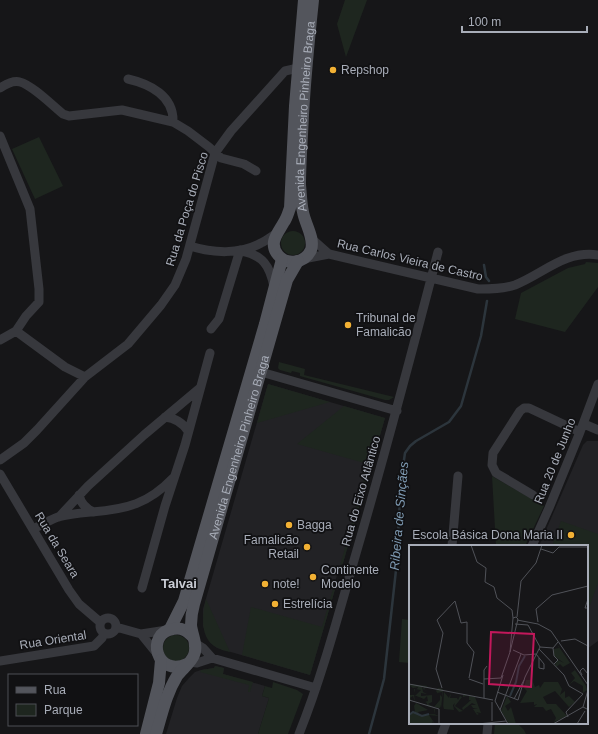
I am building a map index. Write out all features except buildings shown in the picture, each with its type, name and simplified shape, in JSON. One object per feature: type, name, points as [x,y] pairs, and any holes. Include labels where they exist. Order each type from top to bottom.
[{"type":"main road","name":"Avenida Engenheiro Pinheiro Braga","points":[[146,734],[159,682],[160,658],[157,644],[159,639],[168,630],[184,601],[282,259],[275,250],[274,238],[287,216],[290,202],[291,165],[304,0]]},
{"type":"main road","name":"Avenida Engenheiro Pinheiro Braga","points":[[156,734],[171,686],[179,673],[194,656],[196,650],[192,618],[194,604],[287,280],[301,260],[311,250],[312,244],[302,208],[300,169],[307,60],[313,0]]},
{"type":"main road","name":"Avenida Engenheiro Pinheiro Braga","points":[[279,230],[293,224],[304,228],[310,235]]},
{"type":"main road","points":[[282,259],[293,262],[301,260]]},
{"type":"main road","points":[[168,630],[176,628],[182,629],[188,632],[194,640]]},
{"type":"main road","points":[[160,658],[171,666],[182,666],[188,663]]},
{"type":"street","name":"Rua da Poça do Pisco","points":[[0,460],[24,443],[84,377],[122,350],[147,323],[175,285],[190,246],[215,153],[231,131],[285,71],[298,68]]},
{"type":"street","points":[[128,79],[138,81],[161,94],[171,108],[173,122]]},
{"type":"street","points":[[0,88],[15,81],[21,82],[31,88],[63,114],[69,116],[122,110],[173,122],[188,131],[221,158],[244,164],[256,171]]},
{"type":"street","points":[[0,136],[30,209],[39,289],[39,302],[26,316],[16,331],[0,340]]},
{"type":"street","points":[[190,246],[214,252],[240,250],[259,245],[279,230]]},
{"type":"street","name":"Rua Carlos Vieira de Castro","points":[[310,235],[328,254]]},
{"type":"street","points":[[240,250],[249,252],[266,264],[272,275],[274,288]]},
{"type":"street","points":[[211,329],[219,319],[240,250]]},
{"type":"street","name":"Rua do Eixo Atlântico","points":[[299,734],[316,688],[397,411],[438,252]]},
{"type":"street","name":"Rua Carlos Vieira de Castro","points":[[301,260],[328,254],[478,289],[492,290],[516,284],[564,259],[584,254],[598,255]]},
{"type":"street","points":[[16,331],[65,367],[84,377]]},
{"type":"street","points":[[142,588],[210,353]]},
{"type":"street","points":[[261,372],[397,411]]},
{"type":"street","name":"Rua 20 de Junho","points":[[532,545],[582,428],[598,384]]},
{"type":"street","points":[[59,517],[88,486],[165,417],[200,388]]},
{"type":"street","points":[[533,494],[496,473],[492,465],[493,453],[520,410],[529,408],[582,428],[598,430]]},
{"type":"street","points":[[165,417],[178,420],[188,431]]},
{"type":"street","name":"Rua da Seara","points":[[0,474],[79,604],[100,622],[100,629],[104,633]]},
{"type":"street","points":[[33,529],[59,517],[122,509],[134,505],[150,497],[164,487],[175,476]]},
{"type":"street","points":[[452,545],[458,476]]},
{"type":"street","points":[[79,495],[83,504],[94,512]]},
{"type":"street","points":[[150,497],[159,499],[165,506]]},
{"type":"street","points":[[100,622],[104,618],[112,618],[115,622],[116,627],[114,631],[110,634],[104,633]]},
{"type":"street","points":[[116,627],[141,634],[168,630]]},
{"type":"street","name":"Rua Oriental","points":[[0,661],[94,646],[102,638],[104,633]]},
{"type":"street","points":[[141,634],[160,658]]},
{"type":"street","points":[[194,640],[212,658]]},
{"type":"street","points":[[188,663],[212,658],[316,688]]},
{"type":"street","points":[[442,734],[446,724]]},
{"type":"street","points":[[487,734],[488,724]]},
{"type":"shaded area","points":[[268,384],[385,418],[343,563],[340,566],[335,582],[336,586],[310,675],[217,648],[209,641],[203,626],[203,609]]},
{"type":"shaded area","name":"Escola Básica Dona Maria II","points":[[587,441],[598,441],[598,641],[588,648],[588,545],[539,545],[583,445]]},
{"type":"shaded area","points":[[215,666],[224,668],[223,674],[265,686],[262,696],[269,698],[258,734],[166,734],[182,686],[195,672],[214,668]]},
{"type":"green space","points":[[345,0],[367,0],[346,57],[337,24]]},
{"type":"green space","points":[[39,137],[63,186],[35,199],[12,149]]},
{"type":"green space","points":[[293,231],[302,234],[305,243],[302,252],[293,255],[284,252],[281,243],[284,234]]},
{"type":"green space","points":[[586,262],[598,263],[598,287],[565,332],[515,319],[521,293],[568,268],[585,264]]},
{"type":"green space","points":[[279,362],[305,369],[304,375],[394,397],[389,400],[385,400],[300,376],[300,373],[292,371],[291,373],[280,370],[278,368]]},
{"type":"green space","points":[[268,384],[330,402],[257,423]]},
{"type":"green space","points":[[344,406],[385,418],[343,563],[340,566],[368,464],[297,444]]},
{"type":"green space","points":[[492,476],[544,506],[525,545],[496,545]]},
{"type":"green space","points":[[561,521],[598,534],[598,583],[590,605],[588,604],[588,545],[552,545]]},
{"type":"green space","points":[[335,582],[336,586],[310,675],[242,655],[251,607],[322,627]]},
{"type":"green space","points":[[206,599],[230,652],[219,649],[212,644],[205,633],[203,619]]},
{"type":"green space","points":[[402,619],[409,620],[409,663],[399,662]]},
{"type":"green space","points":[[176,635],[185,639],[189,648],[185,657],[176,661],[167,657],[163,648],[167,639]]},
{"type":"green space","points":[[215,666],[224,668],[223,674],[253,682],[250,692],[248,692],[249,685],[200,672],[201,670],[214,668]]},
{"type":"green space","points":[[273,682],[297,690],[303,694],[288,734],[258,734],[269,698],[262,696],[265,686],[272,688]]},
{"type":"green space","points":[[495,724],[518,724],[526,734],[494,734]]},
{"type":"waterway","name":"Ribeira de Sinçães","points":[[484,265],[486,277],[489,281]]},
{"type":"waterway","name":"Ribeira de Sinçães","points":[[369,734],[384,679],[396,570],[401,480],[405,453],[416,441],[449,422],[461,406],[481,336],[487,301]]},
{"type":"place","name":"Repshop","points":[[333,70]]},
{"type":"place","name":"Tribunal de Famalicão","points":[[348,325]]},
{"type":"place","name":"Bagga","points":[[289,525]]},
{"type":"place","name":"Escola Básica Dona Maria II","points":[[571,535]]},
{"type":"place","name":"Famalicão Retail","points":[[307,547]]},
{"type":"place","name":"Continente Modelo","points":[[313,577]]},
{"type":"place","name":"note!","points":[[265,584]]},
{"type":"place","name":"Estrelícia","points":[[275,604]]},
{"type":"district","name":"Talvai","points":[[179,583]]}]
